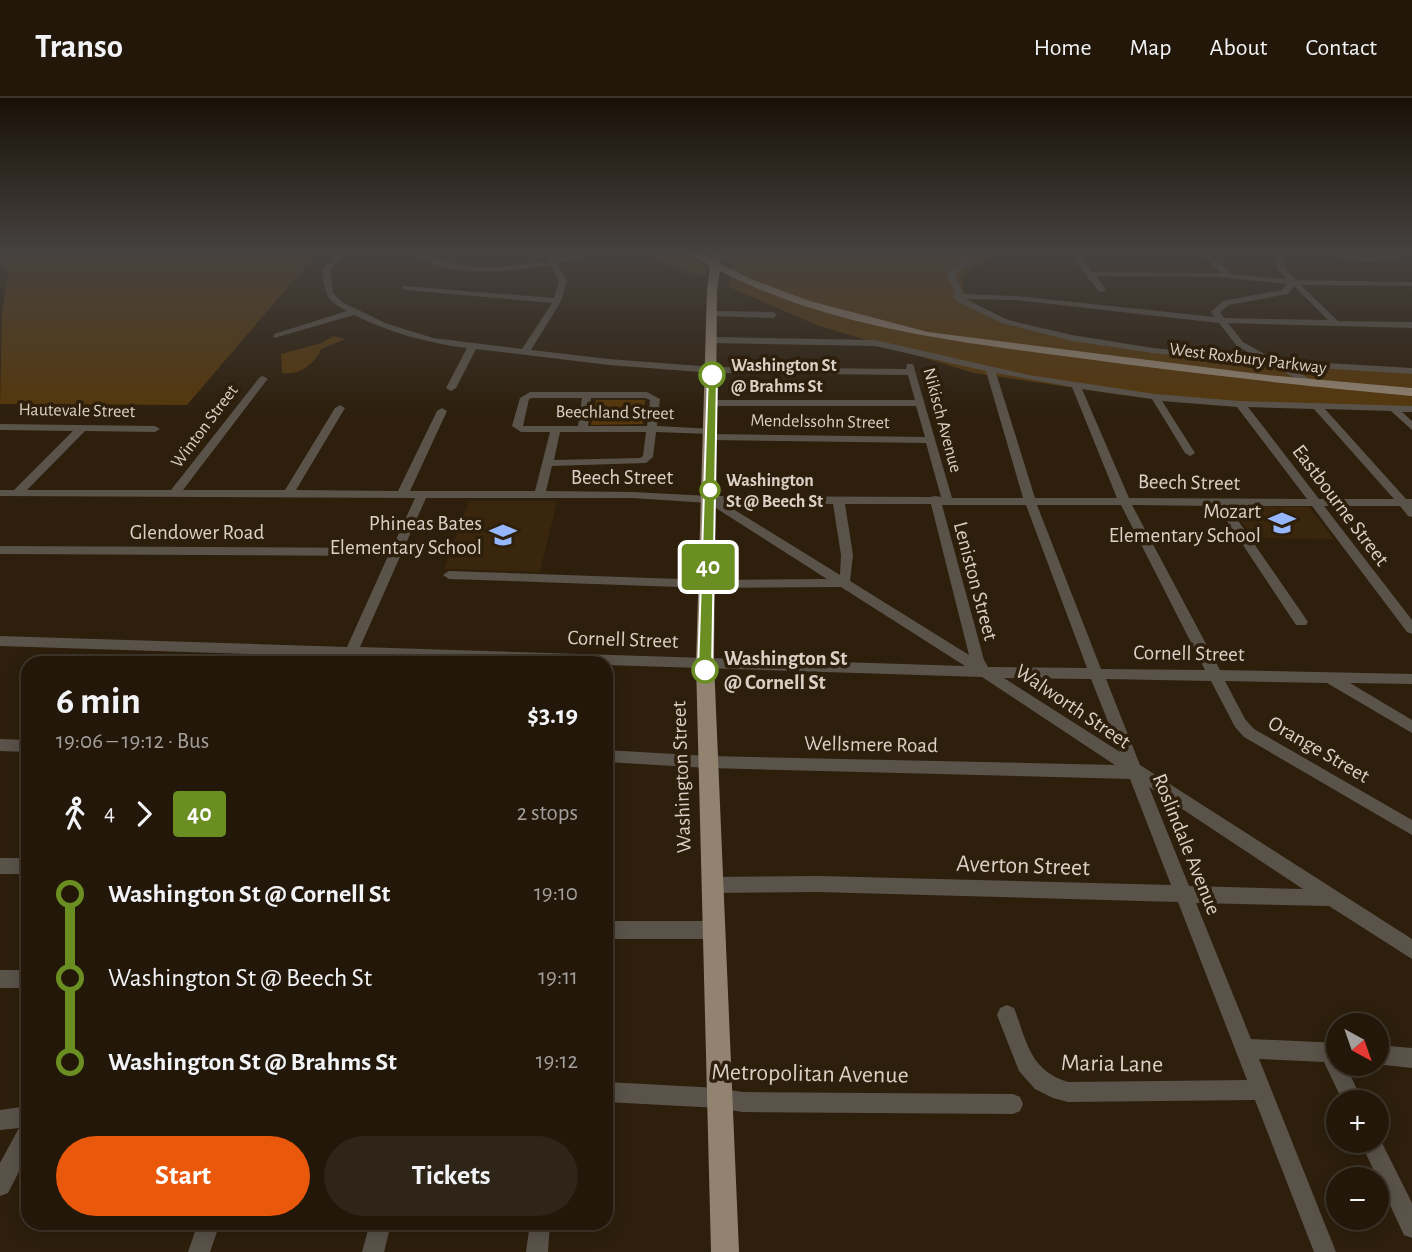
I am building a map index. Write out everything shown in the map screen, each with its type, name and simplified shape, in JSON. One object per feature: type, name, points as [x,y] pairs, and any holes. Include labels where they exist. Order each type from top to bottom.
[{"type":"main road","name":"Washington Street","points":[[714,308],[705,663],[725,1252]]},
{"type":"main road","name":"West Roxbury Parkway","points":[[820,308],[928,335],[1412,392]]},
{"type":"street","points":[[347,308],[418,337],[472,347],[713,370],[911,372]]},
{"type":"street","points":[[525,352],[553,308]]},
{"type":"street","name":"West Roxbury Parkway","points":[[975,308],[1017,324],[1108,344],[1276,364],[1412,371]]},
{"type":"street","points":[[1106,308],[1218,320],[1412,325]]},
{"type":"street","points":[[1218,308],[1215,312],[1218,320],[1240,344],[1307,381]]},
{"type":"street","points":[[1320,308],[1337,324]]},
{"type":"street","points":[[277,336],[354,312]]},
{"type":"street","points":[[714,314],[773,315]]},
{"type":"street","name":"West Roxbury Parkway","points":[[713,341],[853,341],[990,371],[1155,397],[1241,404],[1412,409]]},
{"type":"street","points":[[451,388],[472,347]]},
{"type":"street","name":"Nikisch Avenue","points":[[906,351],[941,499]]},
{"type":"street","points":[[1306,366],[1307,381]]},
{"type":"street","name":"Roslindale Avenue","points":[[990,371],[1031,500],[1096,673],[1247,1049],[1260,1090],[1325,1252]]},
{"type":"street","name":"Winton Street","points":[[174,494],[263,379]]},
{"type":"street","name":"Orange Street","points":[[1076,386],[1124,501],[1240,723],[1249,733],[1412,828]]},
{"type":"street","points":[[547,463],[637,463],[648,457],[655,399],[646,395],[587,395],[582,429]]},
{"type":"street","name":"Beechland Street","points":[[587,395],[525,397],[517,426],[520,429],[710,434]]},
{"type":"street","points":[[1155,397],[1190,453]]},
{"type":"street","points":[[711,403],[919,404]]},
{"type":"street","name":"Eastbourne Street","points":[[1241,404],[1412,629]]},
{"type":"street","points":[[1317,406],[1408,503],[1412,513]]},
{"type":"street","points":[[288,494],[340,408]]},
{"type":"street","points":[[1392,408],[1412,427]]},
{"type":"street","points":[[402,495],[442,411]]},
{"type":"street","name":"Hautevale Street","points":[[0,427],[155,429]]},
{"type":"street","points":[[17,493],[80,429]]},
{"type":"street","points":[[540,495],[556,429]]},
{"type":"street","name":"Mendelssohn Street","points":[[710,434],[929,440]]},
{"type":"street","name":"Beech Street","points":[[0,493],[1408,503]]},
{"type":"street","points":[[349,656],[422,495]]},
{"type":"street","points":[[449,575],[708,584],[843,583],[847,577],[847,561],[838,499]]},
{"type":"street","name":"Leniston Street","points":[[941,499],[977,661],[984,672]]},
{"type":"street","name":"Walworth Street","points":[[710,500],[984,672],[1412,950]]},
{"type":"street","points":[[1220,502],[1301,622]]},
{"type":"street","name":"Glendower Road","points":[[0,550],[395,552]]},
{"type":"street","name":"Cornell Street","points":[[0,641],[327,656]]},
{"type":"street","name":"Cornell Street","points":[[613,661],[984,672],[1412,679]]},
{"type":"street","points":[[1328,677],[1412,727]]},
{"type":"street","points":[[0,745],[21,746]]},
{"type":"street","name":"Wellsmere Road","points":[[613,756],[708,762],[1135,772]]},
{"type":"street","points":[[0,866],[21,866]]},
{"type":"street","name":"Averton Street","points":[[713,886],[818,884],[1332,898]]},
{"type":"street","points":[[613,930],[714,930]]},
{"type":"street","points":[[0,979],[21,979]]},
{"type":"street","name":"Maria Lane","points":[[1007,1016],[1026,1067],[1048,1088],[1078,1092],[1260,1090]]},
{"type":"street","points":[[1247,1049],[1326,1052]]},
{"type":"street","points":[[1390,1056],[1412,1058]]},
{"type":"street","name":"Metropolitan Avenue","points":[[613,1092],[719,1098],[742,1102],[1013,1104]]},
{"type":"street","points":[[0,1120],[21,1117]]},
{"type":"street","points":[[0,1185],[21,1146]]},
{"type":"street","points":[[1377,1153],[1412,1227]]},
{"type":"street","points":[[199,1252],[207,1230]]},
{"type":"street","points":[[373,1252],[378,1230]]},
{"type":"street","points":[[537,1252],[540,1230]]},
{"type":"shaded area","points":[[3,308],[270,308],[187,405],[0,404]]},
{"type":"shaded area","points":[[777,308],[984,308],[991,313],[1040,330],[1102,343],[1245,360],[1412,370],[1412,410],[1228,405],[1122,395],[974,373],[817,325]]},
{"type":"shaded area","points":[[333,336],[345,339],[321,349],[311,364],[300,371],[282,373],[281,354],[322,343]]},
{"type":"shaded area","points":[[596,400],[645,400],[643,424],[591,425]]},
{"type":"shaded area","name":"Phineas Bates Elementary School","points":[[469,501],[557,501],[540,572],[444,569]]},
{"type":"shaded area","name":"Mozart Elementary School","points":[[1231,506],[1309,507],[1334,539],[1253,538]]},
{"type":"bus line","name":"40","points":[[705,670],[712,375]]},
{"type":"place","name":"Washington St @ Brahms St","points":[[712,375]]},
{"type":"place","name":"Washington St @ Beech St","points":[[710,490]]},
{"type":"place","name":"Mozart Elementary School","points":[[1282,523]]},
{"type":"place","name":"Phineas Bates Elementary School","points":[[503,535]]},
{"type":"place","name":"Washington St @ Cornell St","points":[[705,670]]}]
